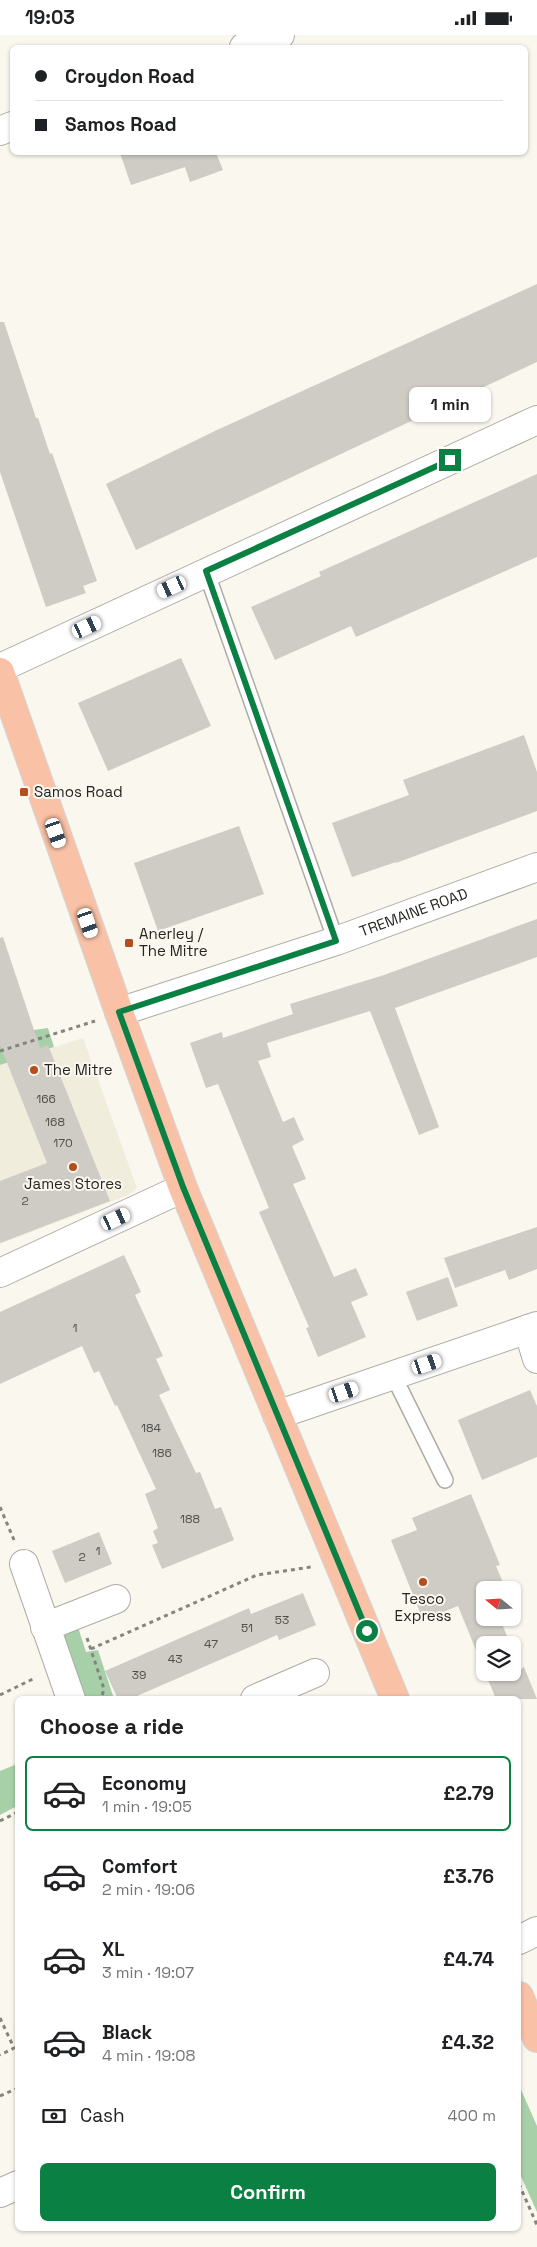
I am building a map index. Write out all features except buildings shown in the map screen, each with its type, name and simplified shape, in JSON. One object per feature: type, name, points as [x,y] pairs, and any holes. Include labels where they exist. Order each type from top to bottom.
[{"type":"main road","points":[[0,672],[119,1012],[183,1187],[394,1696]]},
{"type":"main road","points":[[521,2001],[537,2037]]},
{"type":"street","points":[[250,45],[280,35]]},
{"type":"street","points":[[0,668],[206,571],[537,420]]},
{"type":"street","name":"TREMAINE ROAD","points":[[119,1012],[336,941],[537,867]]},
{"type":"street","points":[[0,1273],[183,1187]]},
{"type":"street","points":[[277,1415],[532,1327],[537,1359]]},
{"type":"street","points":[[24,1564],[70,1696]]},
{"type":"street","points":[[45,1627],[116,1599]]},
{"type":"street","points":[[262,1696],[315,1673]]},
{"type":"street","points":[[521,1939],[537,1931]]},
{"type":"street","points":[[0,2193],[15,2186]]},
{"type":"lane","points":[[206,571],[336,941]]},
{"type":"lane","points":[[394,1375],[445,1480]]},
{"type":"path","points":[[0,1051],[119,1012]]},
{"type":"path","points":[[0,1507],[24,1564]]},
{"type":"path","points":[[91,1649],[257,1575],[339,1564]]},
{"type":"path","points":[[78,1614],[104,1689],[102,1696]]},
{"type":"path","points":[[0,1695],[60,1666]]},
{"type":"path","points":[[0,1821],[15,1814]]},
{"type":"path","points":[[0,2018],[14,2048],[0,2055]]},
{"type":"path","points":[[0,2096],[15,2089]]},
{"type":"path","points":[[521,2189],[537,2225]]},
{"type":"shaded area","points":[[83,1038],[137,1188],[128,1195],[0,1244],[0,1065]]},
{"type":"green space","points":[[48,1028],[54,1047],[0,1065],[0,1041],[34,1030]]},
{"type":"green space","points":[[77,1624],[86,1652],[98,1650],[113,1696],[82,1696],[57,1638]]},
{"type":"green space","points":[[15,1765],[15,1807],[0,1815],[0,1771]]},
{"type":"green space","points":[[521,2090],[537,2126],[537,2212],[521,2176]]},
{"type":"place","name":"Samos Road","points":[[24,792]]},
{"type":"place","name":"Anerley / The Mitre","points":[[129,943]]},
{"type":"place","name":"The Mitre","points":[[34,1070]]},
{"type":"place","name":"James Stores","points":[[73,1167]]},
{"type":"place","name":"Tesco Express","points":[[423,1582]]},
{"type":"route","points":[[367,1631],[183,1187],[119,1012],[336,941],[206,571],[450,460]]}]
